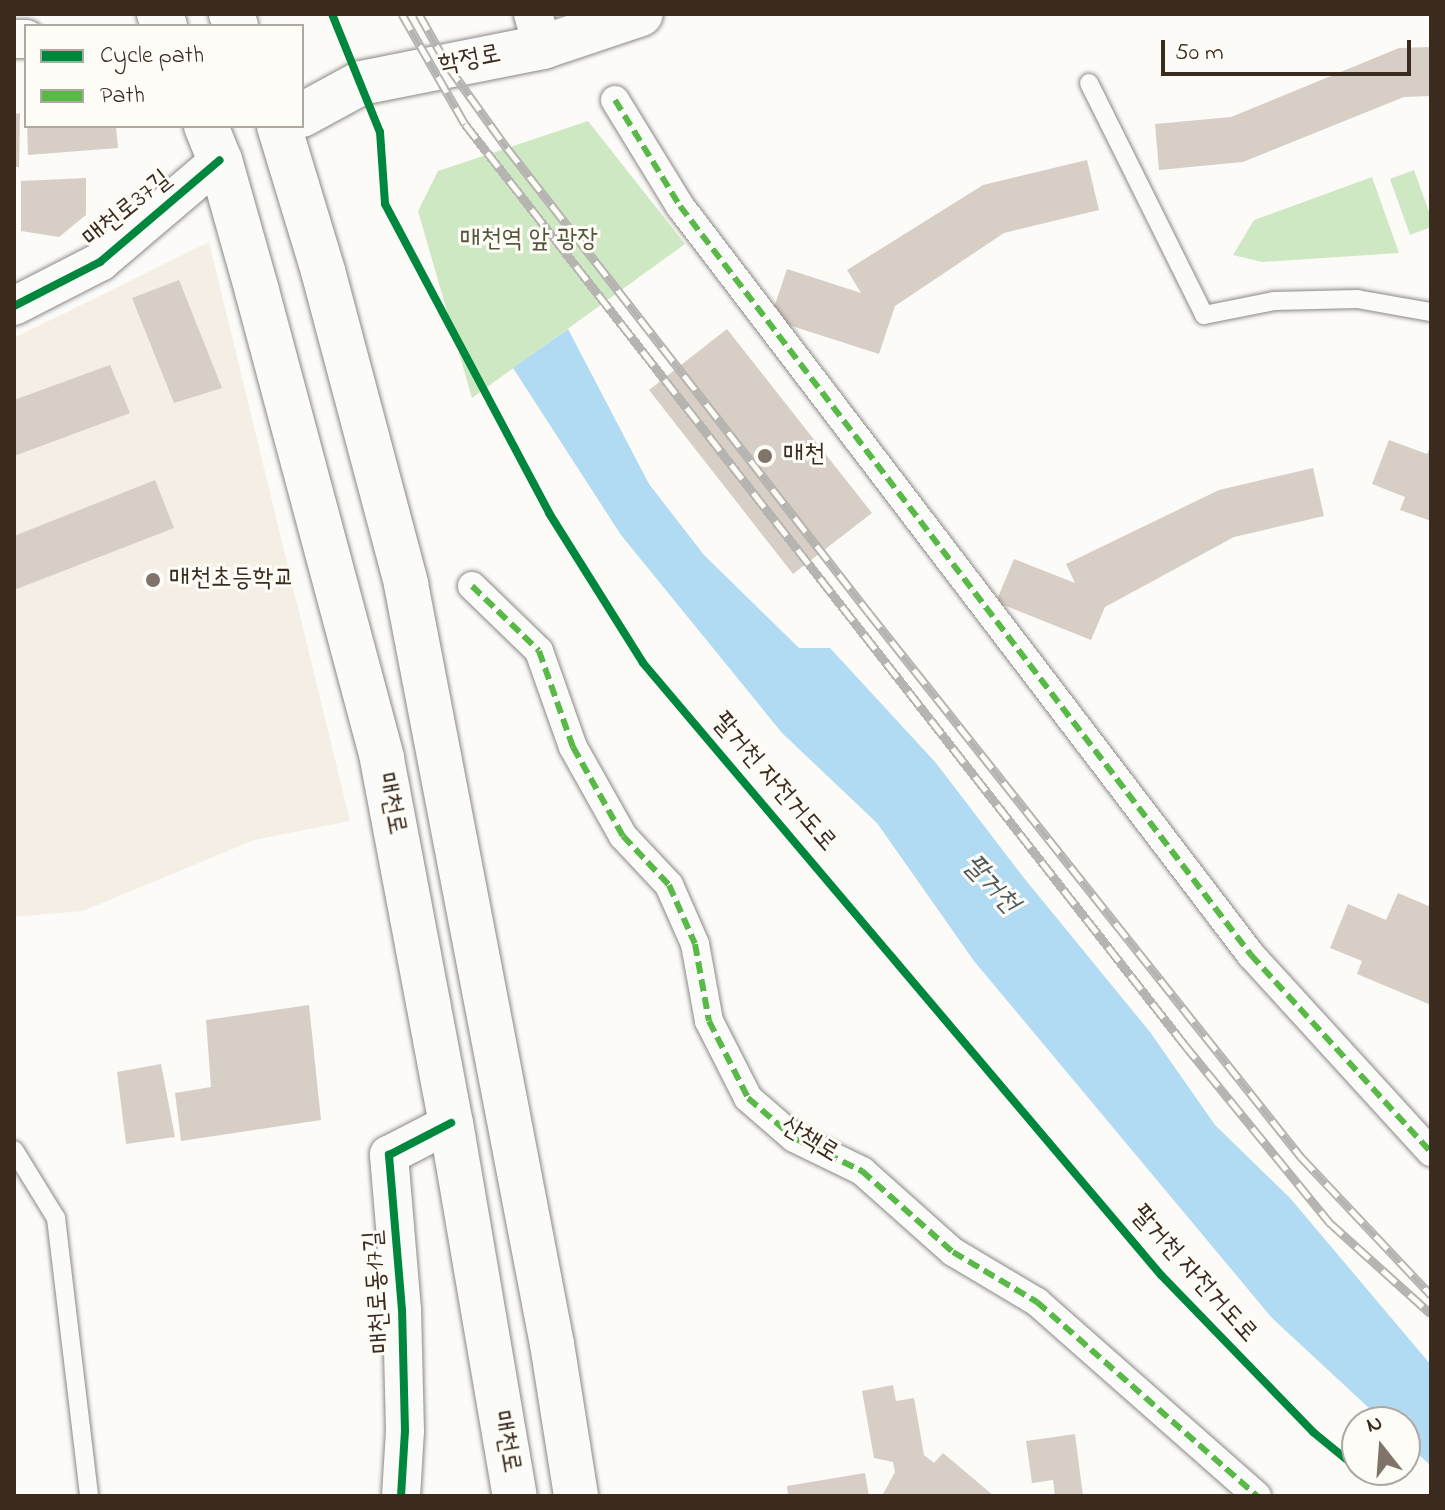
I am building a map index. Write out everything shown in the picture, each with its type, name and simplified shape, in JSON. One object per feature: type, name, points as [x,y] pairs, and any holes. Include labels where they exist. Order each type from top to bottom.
[{"type":"main road","name":"학정로","points":[[304,114],[361,83],[538,30],[641,14]]},
{"type":"main road","points":[[213,143],[272,128]]},
{"type":"main road","points":[[281,128],[323,271],[406,584],[543,1298],[576,1496]]},
{"type":"main road","name":"매천로","points":[[213,143],[382,759],[451,1123],[515,1496]]},
{"type":"street","points":[[615,100],[680,206],[1251,955],[1431,1152]]},
{"type":"street","name":"매천로37길","points":[[14,306],[100,262],[213,143]]},
{"type":"street","name":"산책로","points":[[472,586],[539,651],[573,747],[623,836],[669,885],[695,944],[709,1021],[748,1098],[794,1138],[862,1171],[953,1252],[1037,1302],[1257,1496]]},
{"type":"street","name":"매천로동17길","points":[[401,1496],[405,1431],[402,1310],[389,1155],[451,1123]]},
{"type":"lane","points":[[1089,83],[1204,315],[1274,301],[1357,299],[1431,312]]},
{"type":"lane","points":[[14,1150],[56,1218],[89,1496]]},
{"type":"shaded area","name":"매천초등학교","points":[[209,242],[350,821],[254,840],[83,911],[14,917],[14,338]]},
{"type":"green space","name":"매천역 앞 광장","points":[[588,121],[685,244],[472,398],[418,211],[438,171]]},
{"type":"green space","points":[[1414,170],[1431,217],[1431,227],[1410,235],[1390,179]]},
{"type":"green space","points":[[1372,177],[1399,253],[1262,262],[1233,255],[1254,220]]},
{"type":"water","name":"팔거천","points":[[568,329],[649,484],[704,555],[799,648],[830,648],[936,763],[1024,878],[1150,1032],[1215,1125],[1290,1198],[1431,1365],[1431,1466],[1421,1457],[1421,1406],[1367,1406],[1272,1318],[974,961],[877,823],[782,733],[621,535],[513,368]]},
{"type":"building","points":[[1431,47],[1431,96],[1404,97],[1243,162],[1159,170],[1155,124],[1231,117],[1399,48]]},
{"type":"building","points":[[20,113],[19,167],[14,167],[14,114]]},
{"type":"building","points":[[27,128],[116,128],[118,148],[28,155]]},
{"type":"building","points":[[1087,160],[1099,210],[1004,233],[895,306],[879,354],[770,319],[787,269],[861,293],[847,270],[983,185]]},
{"type":"building","points":[[86,178],[86,215],[59,237],[21,231],[21,181]]},
{"type":"building","points":[[179,280],[222,388],[174,403],[132,298]]},
{"type":"building","points":[[727,329],[872,513],[793,574],[649,390]]},
{"type":"building","points":[[110,365],[130,413],[14,456],[14,400]]},
{"type":"building","points":[[1389,440],[1427,454],[1431,445],[1431,521],[1400,510],[1405,497],[1372,484]]},
{"type":"building","points":[[1313,468],[1324,516],[1234,537],[1105,607],[1091,640],[996,602],[1014,559],[1075,583],[1066,564],[1219,490]]},
{"type":"building","points":[[155,480],[174,528],[14,590],[14,536]]},
{"type":"building","points":[[1398,893],[1431,907],[1431,1005],[1357,974],[1362,961],[1330,948],[1348,904],[1386,920]]},
{"type":"building","points":[[309,1005],[321,1120],[181,1141],[175,1093],[211,1087],[206,1020]]},
{"type":"building","points":[[161,1064],[175,1137],[126,1144],[117,1072]]},
{"type":"building","points":[[893,1385],[896,1401],[914,1398],[924,1455],[934,1463],[943,1453],[994,1496],[882,1496],[895,1472],[893,1462],[874,1458],[862,1391]]},
{"type":"building","points":[[1075,1434],[1083,1496],[1055,1496],[1053,1480],[1032,1483],[1026,1441]]},
{"type":"building","points":[[865,1473],[869,1496],[788,1496],[787,1486]]},
{"type":"railway","points":[[402,14],[465,124],[1184,1044],[1329,1222],[1431,1314]]},
{"type":"railway","points":[[419,14],[448,66],[507,148],[869,613],[1301,1157],[1431,1295]]},
{"type":"marked path","points":[[615,100],[680,206],[1251,955],[1431,1152]]},
{"type":"marked path","points":[[472,586],[539,651],[573,747],[623,836],[669,885],[695,944],[709,1021],[748,1098],[794,1138],[862,1171],[953,1252],[1037,1302],[1257,1496]]},
{"type":"cycle path","name":"팔거천 자전거도로","points":[[332,14],[380,132],[385,204],[549,513],[643,663],[1161,1275],[1313,1432],[1341,1455]]},
{"type":"cycle path","points":[[14,306],[100,262],[220,160]]},
{"type":"cycle path","points":[[401,1496],[405,1431],[402,1310],[389,1155],[451,1123]]},
{"type":"place","name":"매천","points":[[765,456]]},
{"type":"place","name":"매천초등학교","points":[[153,580]]}]
